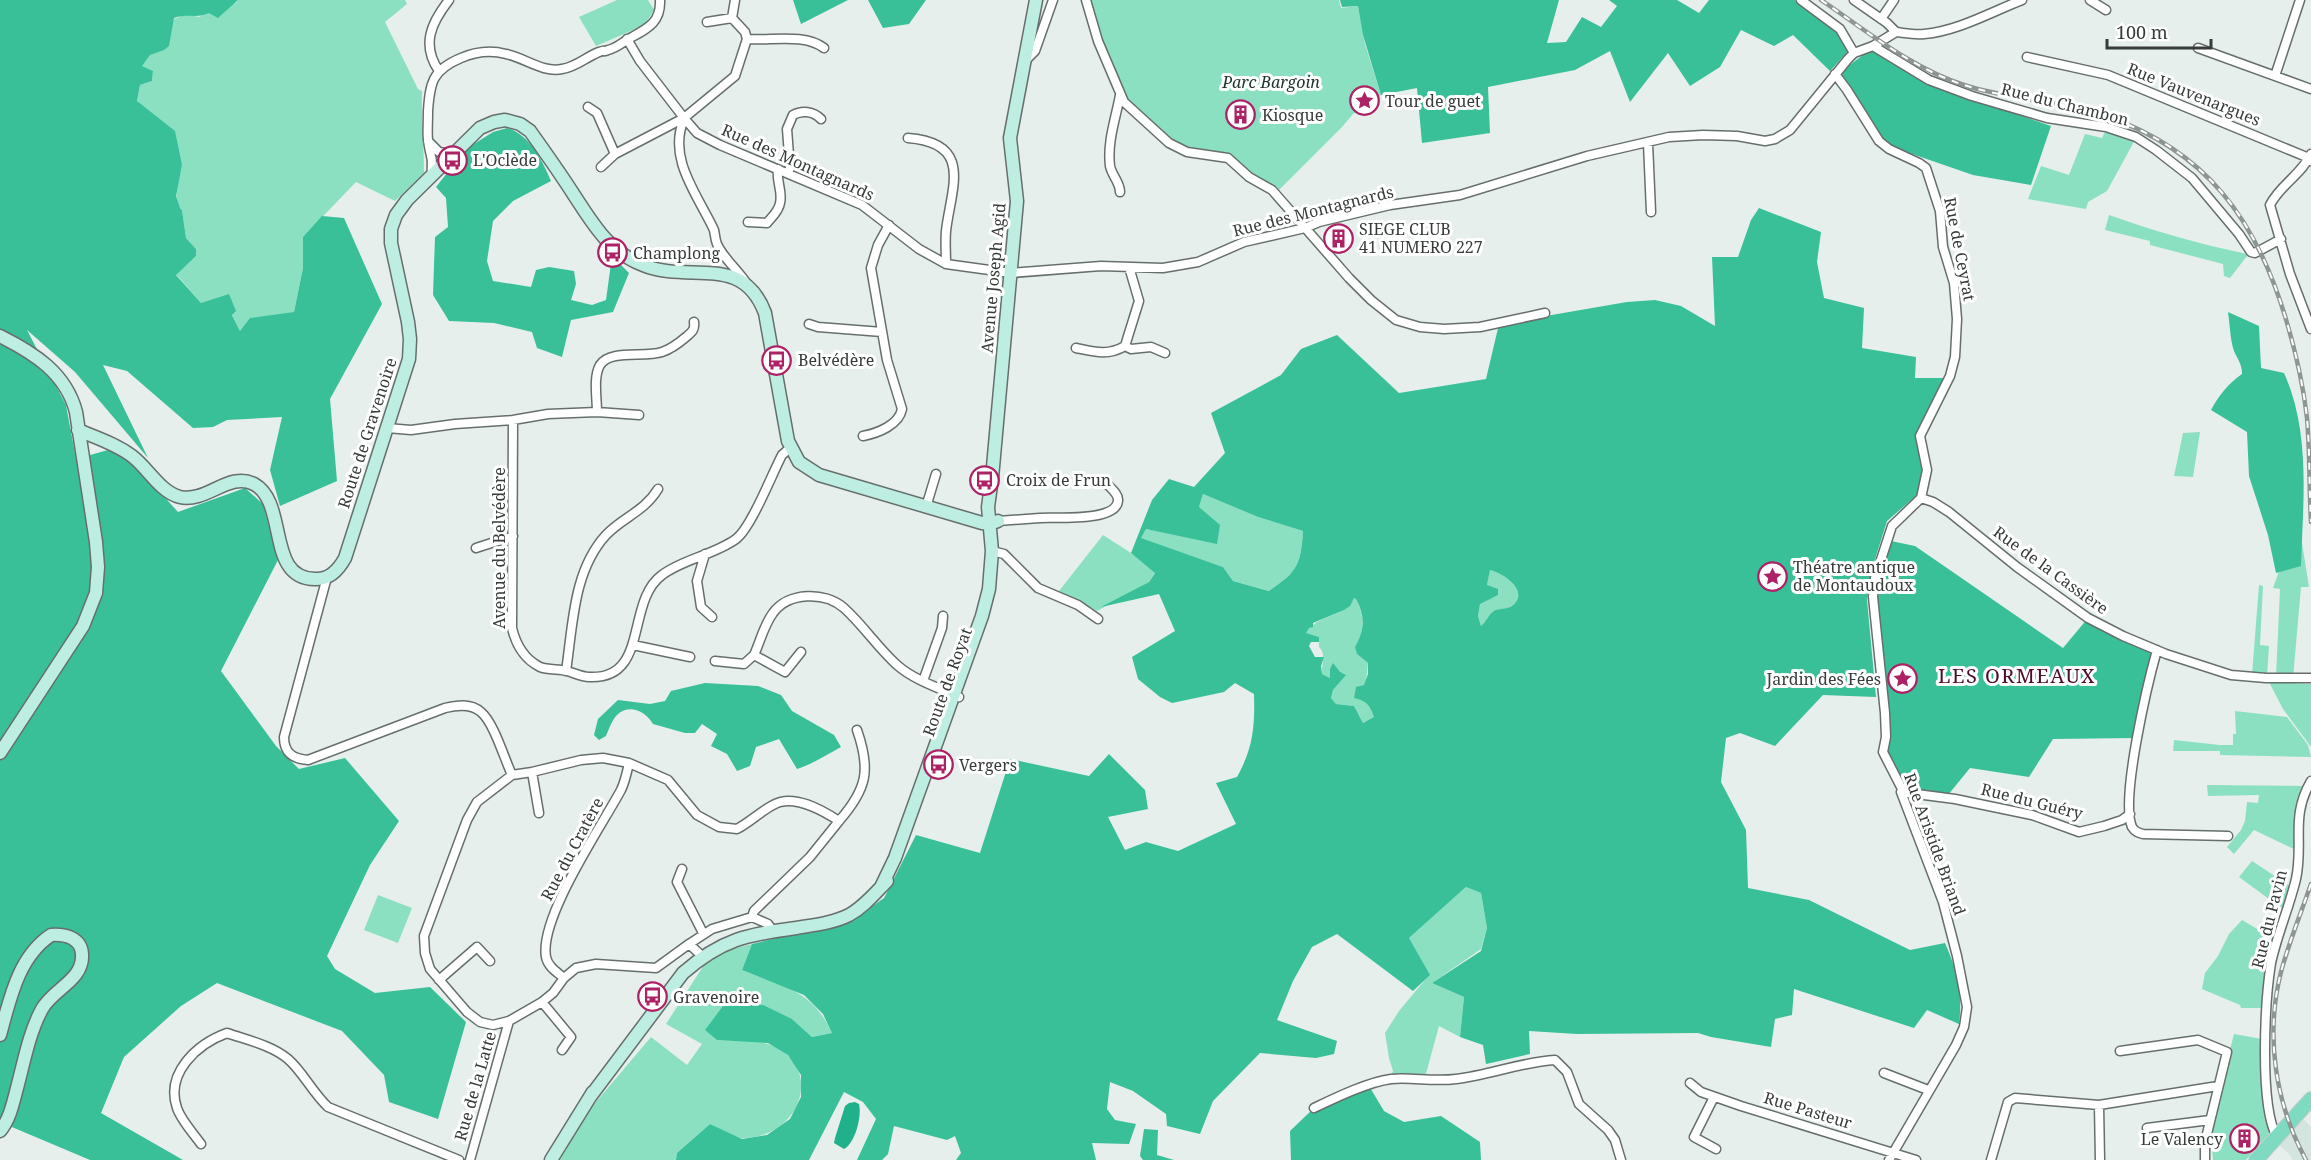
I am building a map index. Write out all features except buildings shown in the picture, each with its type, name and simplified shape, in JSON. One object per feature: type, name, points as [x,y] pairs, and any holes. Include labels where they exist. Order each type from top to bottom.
[{"type":"main road","points":[[2256,1160],[2309,1105]]},
{"type":"street","points":[[439,71],[432,61],[430,27],[449,0]]},
{"type":"street","points":[[432,174],[432,158],[427,141],[426,122],[429,90],[439,71],[453,61],[486,51],[514,56],[549,70],[577,65],[649,28],[657,20],[660,0]]},
{"type":"street","points":[[732,18],[735,0]]},
{"type":"street","name":"Avenue Joseph Agid","points":[[986,517],[992,478],[1017,194],[1010,138],[1036,0]]},
{"type":"street","points":[[1025,62],[1035,51],[1053,0]]},
{"type":"street","points":[[1086,0],[1098,41],[1124,102],[1169,143],[1187,152],[1228,158],[1249,177],[1272,190],[1349,278],[1396,320],[1420,327],[1444,329],[1480,327],[1545,313]]},
{"type":"street","points":[[1801,0],[1840,29],[1854,53]]},
{"type":"street","points":[[1854,0],[1896,32],[1924,34],[1992,13],[2022,0]]},
{"type":"street","points":[[1881,19],[1894,0]]},
{"type":"street","points":[[2090,0],[2106,10]]},
{"type":"street","points":[[2275,76],[2300,0]]},
{"type":"street","points":[[707,22],[732,18]]},
{"type":"street","points":[[601,167],[615,154],[684,118],[735,76],[747,39],[745,32],[732,18]]},
{"type":"street","name":"Rue des Montagnards","points":[[627,39],[640,61],[697,133],[862,205],[919,249],[946,264],[1011,273],[1101,266],[1163,268],[1198,262],[1244,242],[1305,228],[1319,222],[1390,205],[1460,195],[1587,156],[1669,137],[1703,135],[1775,140],[1790,130],[1854,53],[1873,46],[1896,32]]},
{"type":"street","points":[[747,39],[798,39],[816,42],[824,48]]},
{"type":"street","name":"Rue du Chambon","points":[[1873,46],[1929,80],[1963,93],[2048,117],[2106,127],[2136,137],[2192,178],[2252,252],[2255,253],[2281,239]]},
{"type":"street","points":[[2198,48],[2311,89]]},
{"type":"street","name":"Rue Vauvenargues","points":[[2027,57],[2108,75],[2310,157]]},
{"type":"street","name":"Rue de Ceyrat","points":[[1835,74],[1879,141],[1889,149],[1926,168],[1940,211],[1942,247],[1954,283],[1957,319],[1955,357],[1950,376],[1920,436],[1927,470],[1921,498]]},
{"type":"street","points":[[1120,95],[1110,149],[1113,176],[1120,185],[1120,192]]},
{"type":"street","points":[[588,107],[597,113],[615,154]]},
{"type":"street","points":[[788,173],[790,168],[787,129],[793,115],[808,112],[821,119]]},
{"type":"street","points":[[684,118],[678,136],[681,159],[687,178],[714,232],[717,244],[761,302],[790,448],[805,468],[819,475],[926,507],[986,517],[1077,518],[1102,514],[1116,507],[1118,501],[1118,497],[1108,485]]},
{"type":"street","name":"Route de Gravenoire","points":[[327,577],[337,571],[345,558],[407,367],[410,339],[391,243],[393,223],[403,204],[483,126],[505,120],[520,124],[530,131],[598,232],[617,250],[643,266],[682,274],[720,273],[730,275],[749,287]]},
{"type":"street","points":[[908,138],[932,142],[941,148],[951,159],[955,170],[956,182],[946,232],[946,264]]},
{"type":"street","points":[[427,141],[439,152],[453,154]]},
{"type":"street","points":[[1648,143],[1651,212]]},
{"type":"street","points":[[2310,157],[2301,171],[2276,195],[2270,205],[2290,274],[2311,330]]},
{"type":"street","points":[[748,222],[767,224],[778,209],[781,199],[777,178],[778,169]]},
{"type":"street","points":[[863,436],[874,434],[895,422],[901,416],[903,409],[887,360],[871,268],[878,245],[889,225]]},
{"type":"street","points":[[1076,348],[1104,354],[1116,352],[1125,346],[1139,301],[1129,267]]},
{"type":"street","points":[[597,412],[597,375],[598,368],[604,360],[610,356],[642,356],[662,352],[693,332],[694,322]]},
{"type":"street","points":[[809,324],[818,327],[882,332]]},
{"type":"street","points":[[0,336],[30,352],[53,369],[70,395],[78,430],[97,558],[96,593],[83,626],[0,753]]},
{"type":"street","points":[[1125,346],[1131,349],[1151,347],[1165,353]]},
{"type":"street","points":[[387,428],[411,430],[513,420],[548,414],[597,412],[639,415]]},
{"type":"street","name":"Avenue du Belvédère","points":[[513,420],[513,628],[515,643],[527,658],[541,667],[587,677],[602,677],[618,669],[629,658],[641,606],[651,587],[662,575],[737,538],[746,527],[782,455],[790,448]]},
{"type":"street","points":[[78,430],[124,450],[142,464],[167,490],[177,496],[198,497],[236,481],[256,485],[263,490],[268,500],[285,559],[292,569],[305,578],[327,577],[284,737],[284,745],[296,759],[308,760],[458,705],[469,706],[480,711],[488,720],[512,775]]},
{"type":"street","points":[[926,507],[936,474]]},
{"type":"street","name":"Route de Royat","points":[[551,1160],[590,1097],[683,973],[696,950],[773,931],[827,923],[850,914],[869,900],[893,874],[900,861],[956,696],[987,618],[994,590],[995,551],[986,517],[992,478]]},
{"type":"street","points":[[566,671],[580,582],[588,563],[607,535],[650,503],[658,489]]},
{"type":"street","name":"Rue de la Cassière","points":[[1921,498],[1949,512],[2018,567],[2088,618],[2157,650],[2231,675],[2311,678]]},
{"type":"street","name":"Rue Aristide Briand","points":[[1891,1156],[1964,1027],[1967,1007],[1943,902],[1901,792],[1902,789],[1883,752],[1886,737],[1885,713],[1873,597],[1875,578],[1892,526],[1921,498]]},
{"type":"street","points":[[476,548],[513,536]]},
{"type":"street","points":[[995,551],[1038,588],[1078,605],[1098,619]]},
{"type":"street","points":[[705,555],[697,581],[701,607],[712,617]]},
{"type":"street","points":[[715,661],[744,664],[754,655],[774,612],[800,597],[813,596],[830,600],[843,607],[900,668],[956,696]]},
{"type":"street","points":[[923,681],[942,628],[943,616]]},
{"type":"street","points":[[633,645],[690,657]]},
{"type":"street","points":[[2157,650],[2146,691],[2134,761],[2130,814],[2132,826],[2136,832],[2143,834],[2228,836]]},
{"type":"street","points":[[754,655],[785,672],[801,652]]},
{"type":"street","points":[[752,916],[754,911],[810,857],[855,802],[862,786],[865,768],[863,748],[857,730]]},
{"type":"street","points":[[773,931],[768,924],[752,916],[703,933],[696,950],[656,968],[596,964],[576,968],[543,1002],[509,1021],[493,1025],[480,1022],[467,1012],[430,969],[425,953],[424,936],[467,820],[477,802],[512,775],[581,760],[603,758],[629,763],[668,780],[697,814],[719,827],[737,829],[774,803],[790,800],[820,809],[839,820]]},
{"type":"street","name":"Rue du Cratère","points":[[564,978],[548,965],[545,956],[553,917],[576,868],[622,787],[629,763]]},
{"type":"street","points":[[532,772],[539,813]]},
{"type":"street","name":"Rue du Pavin","points":[[2277,1137],[2271,1122],[2265,1062],[2269,980],[2295,880],[2299,844],[2298,814],[2301,800],[2311,781]]},
{"type":"street","name":"Rue du Guéry","points":[[1901,792],[1954,799],[2032,815],[2079,832],[2122,820],[2130,814]]},
{"type":"street","points":[[682,869],[678,882],[703,933]]},
{"type":"street","points":[[0,1035],[14,987],[34,951],[51,935],[68,935],[75,940],[81,946],[79,970],[50,998],[37,1020],[11,1112],[0,1131]]},
{"type":"street","points":[[439,980],[477,947],[490,961]]},
{"type":"street","points":[[543,1002],[572,1037],[562,1050]]},
{"type":"street","name":"Rue de la Latte","points":[[470,1160],[509,1021]]},
{"type":"street","points":[[201,1144],[177,1111],[174,1097],[177,1077],[182,1064],[218,1036],[226,1033],[275,1050],[290,1060],[316,1096],[328,1107],[459,1160]]},
{"type":"street","points":[[2120,1051],[2198,1041],[2227,1052],[2205,1142],[2205,1160]]},
{"type":"street","points":[[1314,1108],[1343,1094],[1390,1079],[1432,1082],[1457,1079],[1533,1061],[1555,1060],[1567,1072],[1580,1104],[1616,1140],[1621,1160]]},
{"type":"street","points":[[1884,1073],[1928,1090]]},
{"type":"street","name":"Rue Pasteur","points":[[1690,1083],[1701,1092],[1714,1097],[1891,1156],[1916,1160]]},
{"type":"street","points":[[1991,1160],[2008,1102],[2015,1098],[2099,1105],[2218,1086]]},
{"type":"street","points":[[1714,1097],[1694,1137],[1716,1149]]},
{"type":"street","points":[[2099,1105],[2100,1160]]},
{"type":"street","points":[[2147,1128],[2210,1120]]},
{"type":"shaded area","points":[[0,0],[238,0],[218,18],[209,13],[174,18],[169,46],[150,55],[142,66],[153,71],[152,81],[140,85],[137,101],[175,131],[182,165],[176,196],[182,210],[186,238],[196,249],[196,256],[176,275],[201,303],[229,294],[236,311],[232,315],[240,331],[250,318],[294,312],[303,268],[303,237],[322,216],[344,218],[382,304],[330,399],[337,481],[280,506],[270,470],[282,417],[227,420],[213,427],[193,428],[127,371],[103,365],[148,458],[75,372],[27,330],[66,405],[76,459],[108,450],[133,462],[178,512],[245,488],[263,504],[278,560],[221,671],[276,746],[299,769],[345,758],[399,821],[370,865],[327,956],[335,969],[375,993],[430,987],[466,1022],[438,1119],[389,1102],[384,1075],[342,1031],[217,983],[181,1006],[124,1057],[101,1113],[183,1160],[90,1160],[0,1122]]},
{"type":"shaded area","points":[[793,0],[848,0],[801,24]]},
{"type":"shaded area","points":[[868,0],[926,0],[909,24],[883,28]]},
{"type":"shaded area","points":[[1340,0],[1559,0],[1547,43],[1566,42],[1582,17],[1601,27],[1617,6],[1609,0],[1677,0],[1699,13],[1709,0],[1795,0],[1838,32],[1848,51],[1830,71],[1793,35],[1774,46],[1741,30],[1720,67],[1690,86],[1668,53],[1630,102],[1610,51],[1575,70],[1488,87],[1490,133],[1422,143],[1417,88],[1381,95],[1363,35],[1358,6],[1342,7]]},
{"type":"shaded area","points":[[1871,49],[1936,83],[1981,102],[2051,126],[2031,185],[1973,175],[1889,146],[1879,138],[1842,76],[1843,70]]},
{"type":"shaded area","points":[[507,128],[529,142],[551,181],[513,201],[493,221],[487,261],[493,281],[531,287],[536,270],[549,267],[574,271],[576,284],[571,300],[592,305],[606,300],[612,256],[629,273],[613,312],[571,320],[562,357],[537,348],[532,332],[494,323],[449,321],[433,295],[435,237],[448,227],[446,198],[436,187],[466,149],[493,132]]},
{"type":"shaded area","points":[[1759,208],[1821,232],[1817,262],[1824,298],[1864,308],[1862,348],[1916,357],[1915,378],[1945,378],[1915,438],[1924,469],[1917,495],[1887,521],[1871,572],[1867,600],[1876,697],[1823,695],[1775,746],[1740,733],[1726,738],[1721,782],[1746,830],[1748,888],[1809,900],[1910,950],[1945,943],[1958,982],[1959,1024],[1927,1010],[1914,1028],[1794,989],[1792,1015],[1775,1019],[1771,1047],[1698,1033],[1577,1034],[1529,1031],[1530,1054],[1486,1064],[1483,1045],[1460,1037],[1464,997],[1432,983],[1481,951],[1487,928],[1481,893],[1466,887],[1409,938],[1430,975],[1413,991],[1337,934],[1312,947],[1293,981],[1277,1020],[1337,1041],[1334,1054],[1316,1058],[1260,1053],[1213,1101],[1200,1134],[1167,1126],[1166,1114],[1133,1091],[1110,1082],[1107,1109],[1115,1120],[1136,1124],[1129,1144],[1092,1143],[1096,1160],[956,1160],[961,1153],[955,1136],[947,1140],[894,1126],[888,1154],[882,1160],[857,1160],[876,1119],[863,1102],[844,1092],[809,1160],[676,1160],[677,1153],[710,1124],[742,1139],[767,1135],[790,1119],[801,1097],[801,1075],[788,1055],[768,1043],[717,1040],[705,1030],[723,1006],[763,1005],[792,1019],[812,1037],[832,1033],[823,1014],[804,995],[742,970],[752,944],[853,920],[884,898],[916,835],[980,853],[1010,759],[1089,776],[1109,754],[1145,790],[1148,809],[1108,817],[1125,850],[1146,842],[1178,851],[1236,824],[1216,783],[1237,777],[1247,756],[1252,737],[1254,694],[1235,683],[1224,692],[1172,703],[1160,697],[1138,679],[1132,657],[1175,631],[1159,594],[1101,607],[1149,582],[1155,573],[1131,553],[1152,500],[1169,479],[1194,487],[1225,453],[1211,413],[1281,375],[1301,349],[1337,335],[1399,393],[1486,379],[1499,324],[1627,302],[1655,300],[1681,306],[1715,326],[1712,257],[1738,257],[1751,220]],"holes":[[[1203,494],[1258,517],[1303,531],[1299,560],[1292,573],[1269,591],[1233,581],[1223,567],[1141,538],[1146,529],[1217,544],[1220,525],[1199,507]],[[1490,570],[1495,571],[1515,586],[1518,597],[1511,607],[1492,612],[1481,626],[1478,616],[1480,604],[1498,595],[1498,589],[1487,585]],[[1354,598],[1356,599],[1363,623],[1361,635],[1355,647],[1357,654],[1368,663],[1368,674],[1364,685],[1356,687],[1354,698],[1367,704],[1374,717],[1363,723],[1354,706],[1336,704],[1331,698],[1333,690],[1346,675],[1340,672],[1333,663],[1330,678],[1322,674],[1321,666],[1324,657],[1315,657],[1309,646],[1311,642],[1319,642],[1319,637],[1306,633],[1309,628],[1313,627],[1313,623],[1350,606]]]},
{"type":"shaded area","points":[[2228,312],[2259,326],[2261,368],[2284,373],[2293,396],[2298,419],[2302,443],[2304,492],[2301,566],[2276,573],[2268,535],[2249,476],[2247,432],[2211,410],[2224,390],[2242,374],[2241,365],[2234,351]]},
{"type":"shaded area","points":[[1886,540],[1915,546],[2063,648],[2088,618],[2157,650],[2138,738],[2053,739],[2029,777],[1970,768],[1948,795],[1902,789],[1883,752],[1886,737],[1873,597]]},
{"type":"shaded area","points":[[705,683],[758,686],[781,695],[792,711],[834,735],[841,747],[797,769],[779,739],[756,747],[750,766],[737,771],[727,754],[711,746],[717,734],[702,724],[695,733],[685,733],[653,724],[642,713],[632,709],[622,711],[615,717],[606,736],[599,740],[594,735],[598,719],[618,700],[650,704],[665,701],[671,691]]},
{"type":"shaded area","points":[[1369,1086],[1384,1111],[1404,1122],[1441,1116],[1480,1142],[1481,1160],[1291,1160],[1290,1131],[1314,1108]]},
{"type":"shaded area","points":[[855,1102],[859,1104],[860,1109],[858,1122],[854,1136],[844,1149],[834,1143],[835,1138],[845,1106]]},
{"type":"shaded area","points":[[2302,1119],[2311,1127],[2311,1160],[2293,1160],[2279,1145],[2289,1130]]},
{"type":"shaded area","points":[[1144,1129],[1158,1130],[1157,1155],[1174,1160],[1143,1160],[1140,1156]]},
{"type":"green space","points":[[238,0],[405,0],[407,4],[385,22],[418,89],[422,91],[424,173],[395,201],[356,182],[303,237],[303,268],[294,312],[240,331],[232,314],[201,303],[176,274],[196,256],[196,249],[186,238],[182,210],[176,194],[182,165],[137,101],[140,85],[152,81],[153,71],[141,66],[174,19],[186,14],[199,17],[234,1],[236,3]]},
{"type":"green space","points":[[617,0],[648,0],[654,10],[645,24],[596,46],[579,17]]},
{"type":"green space","name":"Parc Bargoin","points":[[1090,0],[1339,0],[1341,8],[1358,6],[1365,44],[1381,95],[1353,114],[1279,190],[1245,169],[1229,153],[1192,149],[1177,143],[1162,133],[1126,97],[1112,73]]},
{"type":"green space","points":[[2106,130],[2135,140],[2107,191],[2088,202],[2086,209],[2028,199],[2041,166],[2069,175],[2085,134],[2102,138]]},
{"type":"green space","points":[[2109,215],[2177,237],[2247,254],[2247,256],[2230,278],[2224,276],[2223,264],[2150,245],[2150,241],[2105,230]]},
{"type":"green space","points":[[2200,432],[2193,477],[2174,476],[2183,433]]},
{"type":"green space","points":[[1203,494],[1258,517],[1303,531],[1299,560],[1292,572],[1270,591],[1233,581],[1223,567],[1140,538],[1146,529],[1175,534],[1199,507]]},
{"type":"green space","points":[[2298,518],[2309,587],[2301,587],[2293,678],[2276,677],[2280,589],[2273,588]]},
{"type":"green space","points":[[1103,535],[1155,572],[1149,582],[1097,611],[1059,591]]},
{"type":"green space","points":[[1490,569],[1500,573],[1515,586],[1518,597],[1516,603],[1494,612],[1481,626],[1478,616],[1480,603],[1498,595],[1487,585]]},
{"type":"green space","points":[[2259,585],[2263,586],[2260,645],[2269,646],[2267,676],[2252,675]]},
{"type":"green space","points":[[1354,598],[1359,606],[1362,619],[1357,654],[1368,663],[1364,700],[1369,704],[1375,717],[1363,723],[1354,706],[1336,704],[1331,698],[1333,690],[1345,675],[1330,678],[1322,674],[1323,656],[1319,647],[1319,637],[1305,633],[1316,623],[1344,609]]},
{"type":"green space","points":[[2269,682],[2311,684],[2311,747],[2283,709]]},
{"type":"green space","points":[[2235,711],[2287,717],[2308,745],[2311,757],[2220,755],[2220,751],[2173,751],[2174,740],[2233,745],[2233,734],[2236,734]]},
{"type":"green space","points":[[2207,785],[2304,786],[2296,804],[2296,850],[2254,830],[2234,854],[2227,847],[2241,830],[2245,821],[2247,802],[2258,803],[2259,795],[2208,796]]},
{"type":"green space","points":[[2252,861],[2290,886],[2284,910],[2239,877]]},
{"type":"green space","points":[[1466,887],[1481,893],[1487,928],[1481,949],[1432,983],[1464,997],[1460,1037],[1439,1026],[1424,1081],[1390,1079],[1393,1071],[1385,1033],[1399,1011],[1429,975],[1409,938]]},
{"type":"green space","points":[[378,895],[412,908],[398,943],[364,930]]},
{"type":"green space","points":[[2242,920],[2264,933],[2259,950],[2270,955],[2264,1008],[2241,1008],[2240,1005],[2202,989],[2205,973],[2218,956],[2229,934]]},
{"type":"green space","points":[[752,944],[742,970],[795,991],[806,998],[824,1018],[832,1033],[812,1037],[792,1019],[717,1040],[762,1042],[785,1053],[796,1065],[801,1079],[800,1094],[795,1109],[785,1122],[771,1131],[743,1138],[710,1124],[677,1153],[676,1160],[560,1160],[590,1109],[651,1037],[687,1065],[702,1044],[666,1024],[711,954]]},
{"type":"green space","points":[[2234,1034],[2262,1039],[2262,1070],[2270,1133],[2246,1160],[2213,1160],[2210,1127]]},
{"type":"railway","points":[[1821,0],[1890,48],[1945,78],[1981,90],[2089,111],[2141,131],[2172,148],[2199,169],[2222,192],[2242,219],[2258,248],[2273,281],[2292,341],[2307,418],[2311,522]]},
{"type":"railway","points":[[2306,1160],[2295,1138],[2280,1092],[2276,1068],[2274,1020],[2281,972],[2311,884]]},
{"type":"place","name":"Tour de guet","points":[[1364,101]]},
{"type":"place","name":"Kiosque","points":[[1241,115]]},
{"type":"place","name":"L'Oclède","points":[[452,160]]},
{"type":"place","name":"SIEGE CLUB 41 NUMERO 227","points":[[1338,238]]},
{"type":"place","name":"Champlong","points":[[612,253]]},
{"type":"place","name":"Belvédère","points":[[777,360]]},
{"type":"place","name":"Croix de Frun","points":[[985,480]]},
{"type":"place","name":"Théatre antique de Montaudoux","points":[[1772,576]]},
{"type":"place","name":"Jardin des Fées","points":[[1902,679]]},
{"type":"place","name":"Vergers","points":[[938,765]]},
{"type":"place","name":"Gravenoire","points":[[652,997]]},
{"type":"place","name":"Le Valency","points":[[2244,1139]]},
{"type":"district","name":"LES ORMEAUX","points":[[2017,676]]}]
